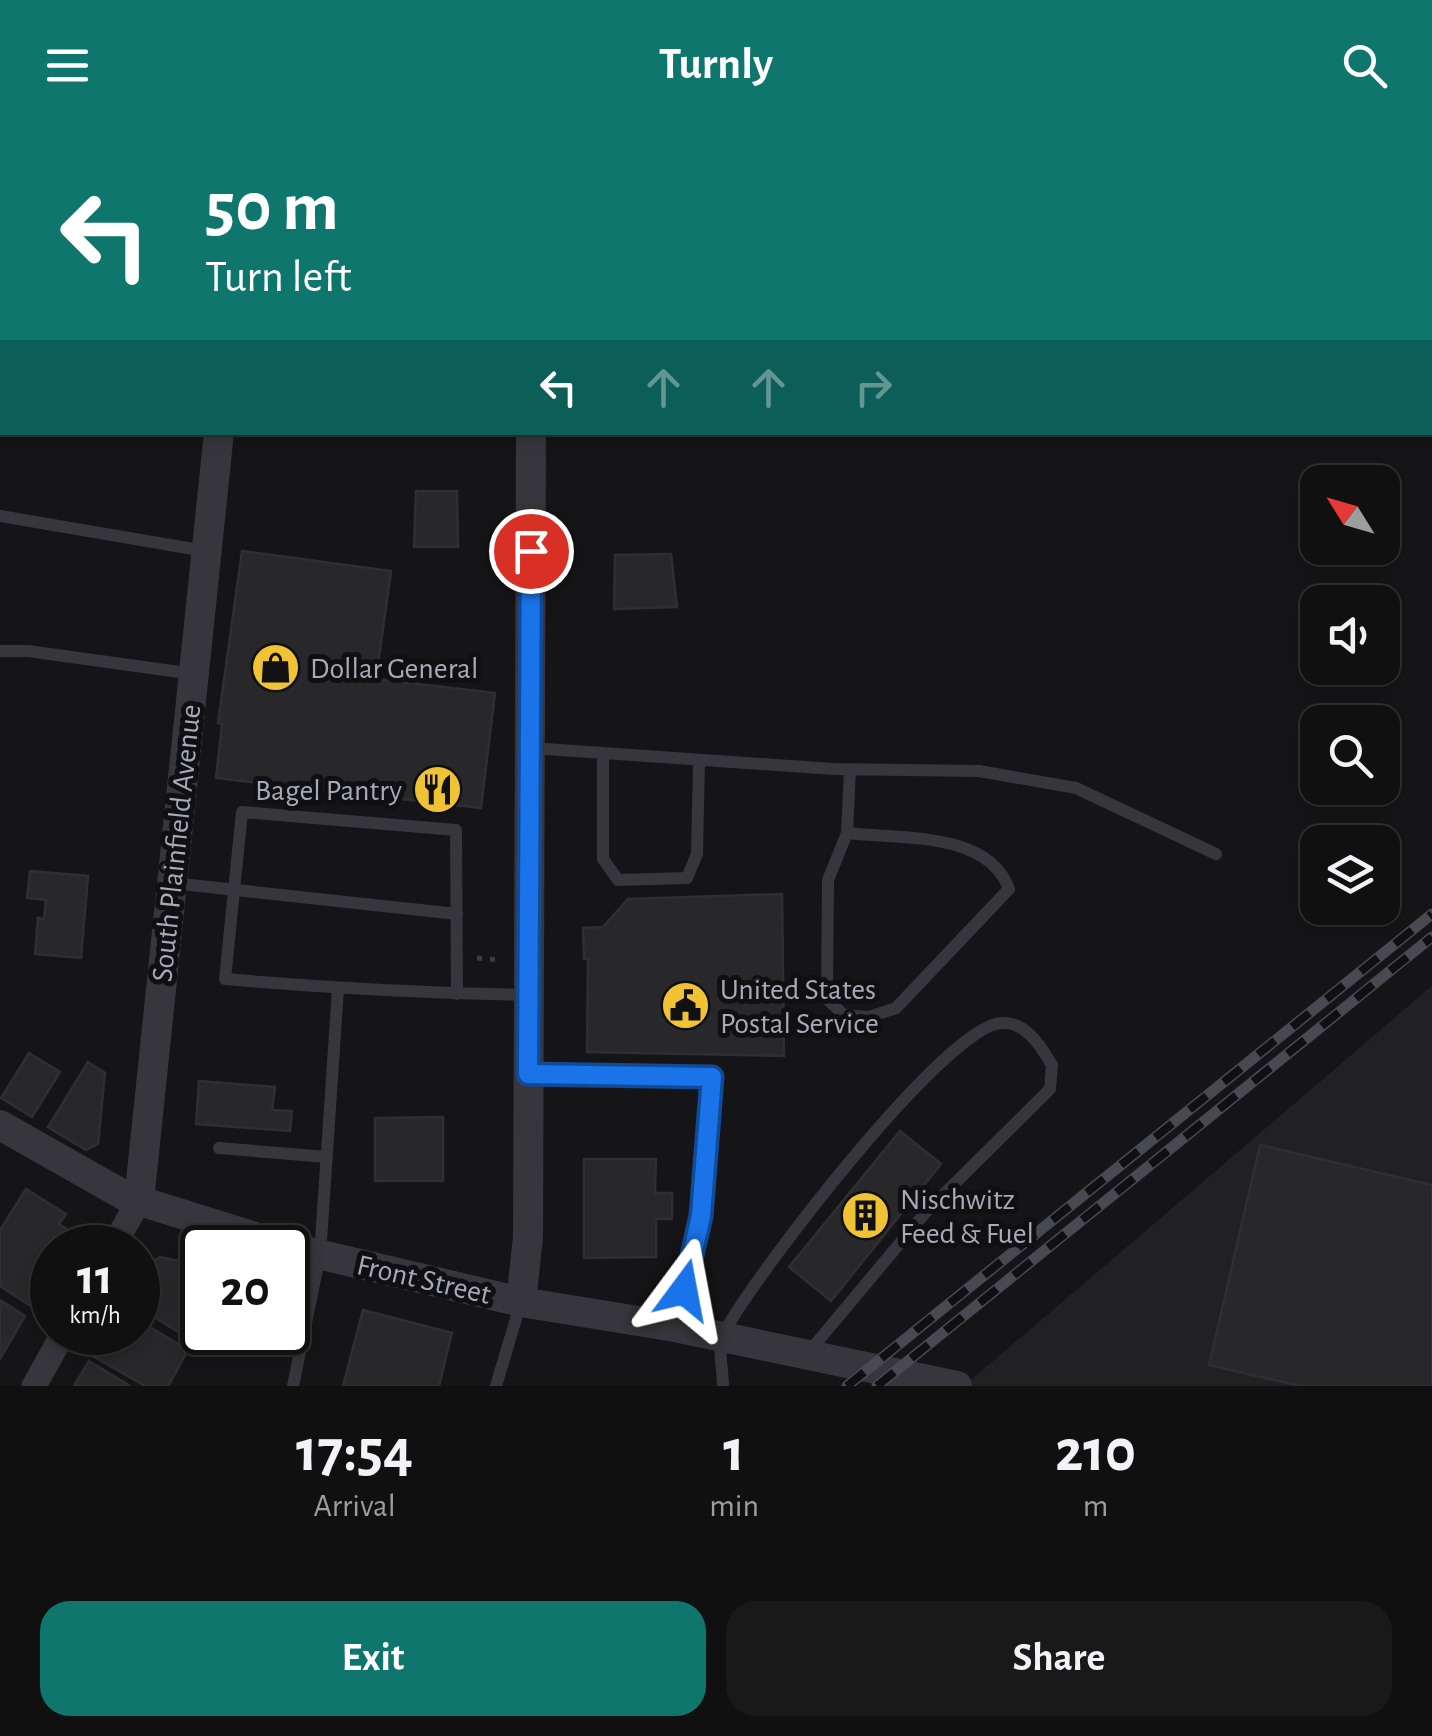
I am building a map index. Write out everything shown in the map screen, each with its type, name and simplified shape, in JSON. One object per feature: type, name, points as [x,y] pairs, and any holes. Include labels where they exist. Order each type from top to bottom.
[{"type":"street","name":"South Plainfield Avenue","points":[[125,1225],[139,1201],[219,435]]},
{"type":"street","points":[[521,1302],[528,1237],[531,435]]},
{"type":"street","name":"Front Street","points":[[0,1125],[66,1165],[139,1201],[320,1255],[521,1302],[675,1327],[956,1386]]},
{"type":"street","points":[[34,1386],[51,1355]]},
{"type":"lane","points":[[0,516],[207,551]]},
{"type":"lane","points":[[0,651],[28,651],[194,674]]},
{"type":"lane","points":[[531,748],[850,770],[979,772],[1076,788],[1216,854]]},
{"type":"lane","points":[[603,755],[603,859],[618,880],[687,878],[697,854],[698,761]]},
{"type":"lane","points":[[847,833],[964,846],[1002,870],[1009,890],[896,1008],[869,1017],[844,1015],[827,999],[828,880],[847,833],[850,770]]},
{"type":"lane","points":[[457,994],[456,830],[242,812],[225,979],[338,989],[457,994],[528,995]]},
{"type":"lane","points":[[172,883],[457,914]]},
{"type":"lane","points":[[292,1386],[320,1255],[338,989]]},
{"type":"lane","points":[[723,1386],[722,1337],[775,1256],[880,1126],[978,1029],[1003,1022],[1024,1028],[1052,1066],[1050,1088],[926,1212],[807,1355]]},
{"type":"lane","points":[[528,1074],[712,1077],[701,1216],[675,1327]]},
{"type":"lane","points":[[220,1148],[327,1157]]},
{"type":"lane","points":[[496,1386],[521,1302]]},
{"type":"shaded area","points":[[1432,986],[1432,1386],[964,1386]]},
{"type":"building","points":[[416,491],[457,491],[458,547],[414,547]]},
{"type":"building","points":[[242,551],[391,571],[376,679],[495,693],[481,808],[216,778],[222,724],[218,723]]},
{"type":"building","points":[[671,554],[677,607],[614,609],[615,555]]},
{"type":"building","points":[[30,871],[88,876],[81,958],[35,954],[38,918],[44,919],[46,900],[27,898]]},
{"type":"building","name":"United States Postal Service","points":[[782,894],[784,1056],[587,1052],[588,959],[584,959],[583,928],[603,927],[628,899]]},
{"type":"building","points":[[29,1053],[60,1072],[32,1117],[1,1098]]},
{"type":"building","points":[[88,1062],[105,1073],[98,1144],[86,1150],[48,1127]]},
{"type":"building","points":[[199,1081],[275,1087],[272,1110],[292,1111],[290,1131],[196,1124]]},
{"type":"building","points":[[443,1117],[443,1181],[375,1181],[375,1118]]},
{"type":"building","name":"Nischwitz Feed & Fuel","points":[[900,1131],[941,1164],[831,1301],[789,1267]]},
{"type":"building","points":[[1260,1145],[1432,1185],[1432,1386],[1300,1386],[1209,1365]]},
{"type":"building","points":[[584,1159],[656,1159],[655,1193],[672,1193],[672,1219],[656,1219],[656,1257],[584,1258]]},
{"type":"building","points":[[26,1189],[66,1214],[61,1225],[30,1225],[30,1305],[0,1286],[0,1230]]},
{"type":"building","points":[[160,1257],[180,1261],[180,1333],[160,1321]]},
{"type":"building","points":[[0,1300],[25,1316],[0,1359]]},
{"type":"building","points":[[363,1310],[452,1333],[439,1386],[343,1386]]},
{"type":"building","points":[[160,1333],[180,1345],[180,1355],[185,1355],[168,1386],[145,1386],[93,1356],[160,1355]]},
{"type":"building","points":[[89,1361],[130,1386],[74,1386]]},
{"type":"railway","points":[[847,1386],[1432,914]]},
{"type":"railway","points":[[877,1386],[1432,937]]},
{"type":"place","name":"Dollar General","points":[[275,668]]},
{"type":"place","name":"Bagel Pantry","points":[[437,790]]},
{"type":"place","name":"United States Postal Service","points":[[685,1006]]},
{"type":"place","name":"Nischwitz Feed & Fuel","points":[[865,1216]]},
{"type":"route","points":[[531,551],[528,1074],[712,1077],[701,1216],[684,1290]]}]
